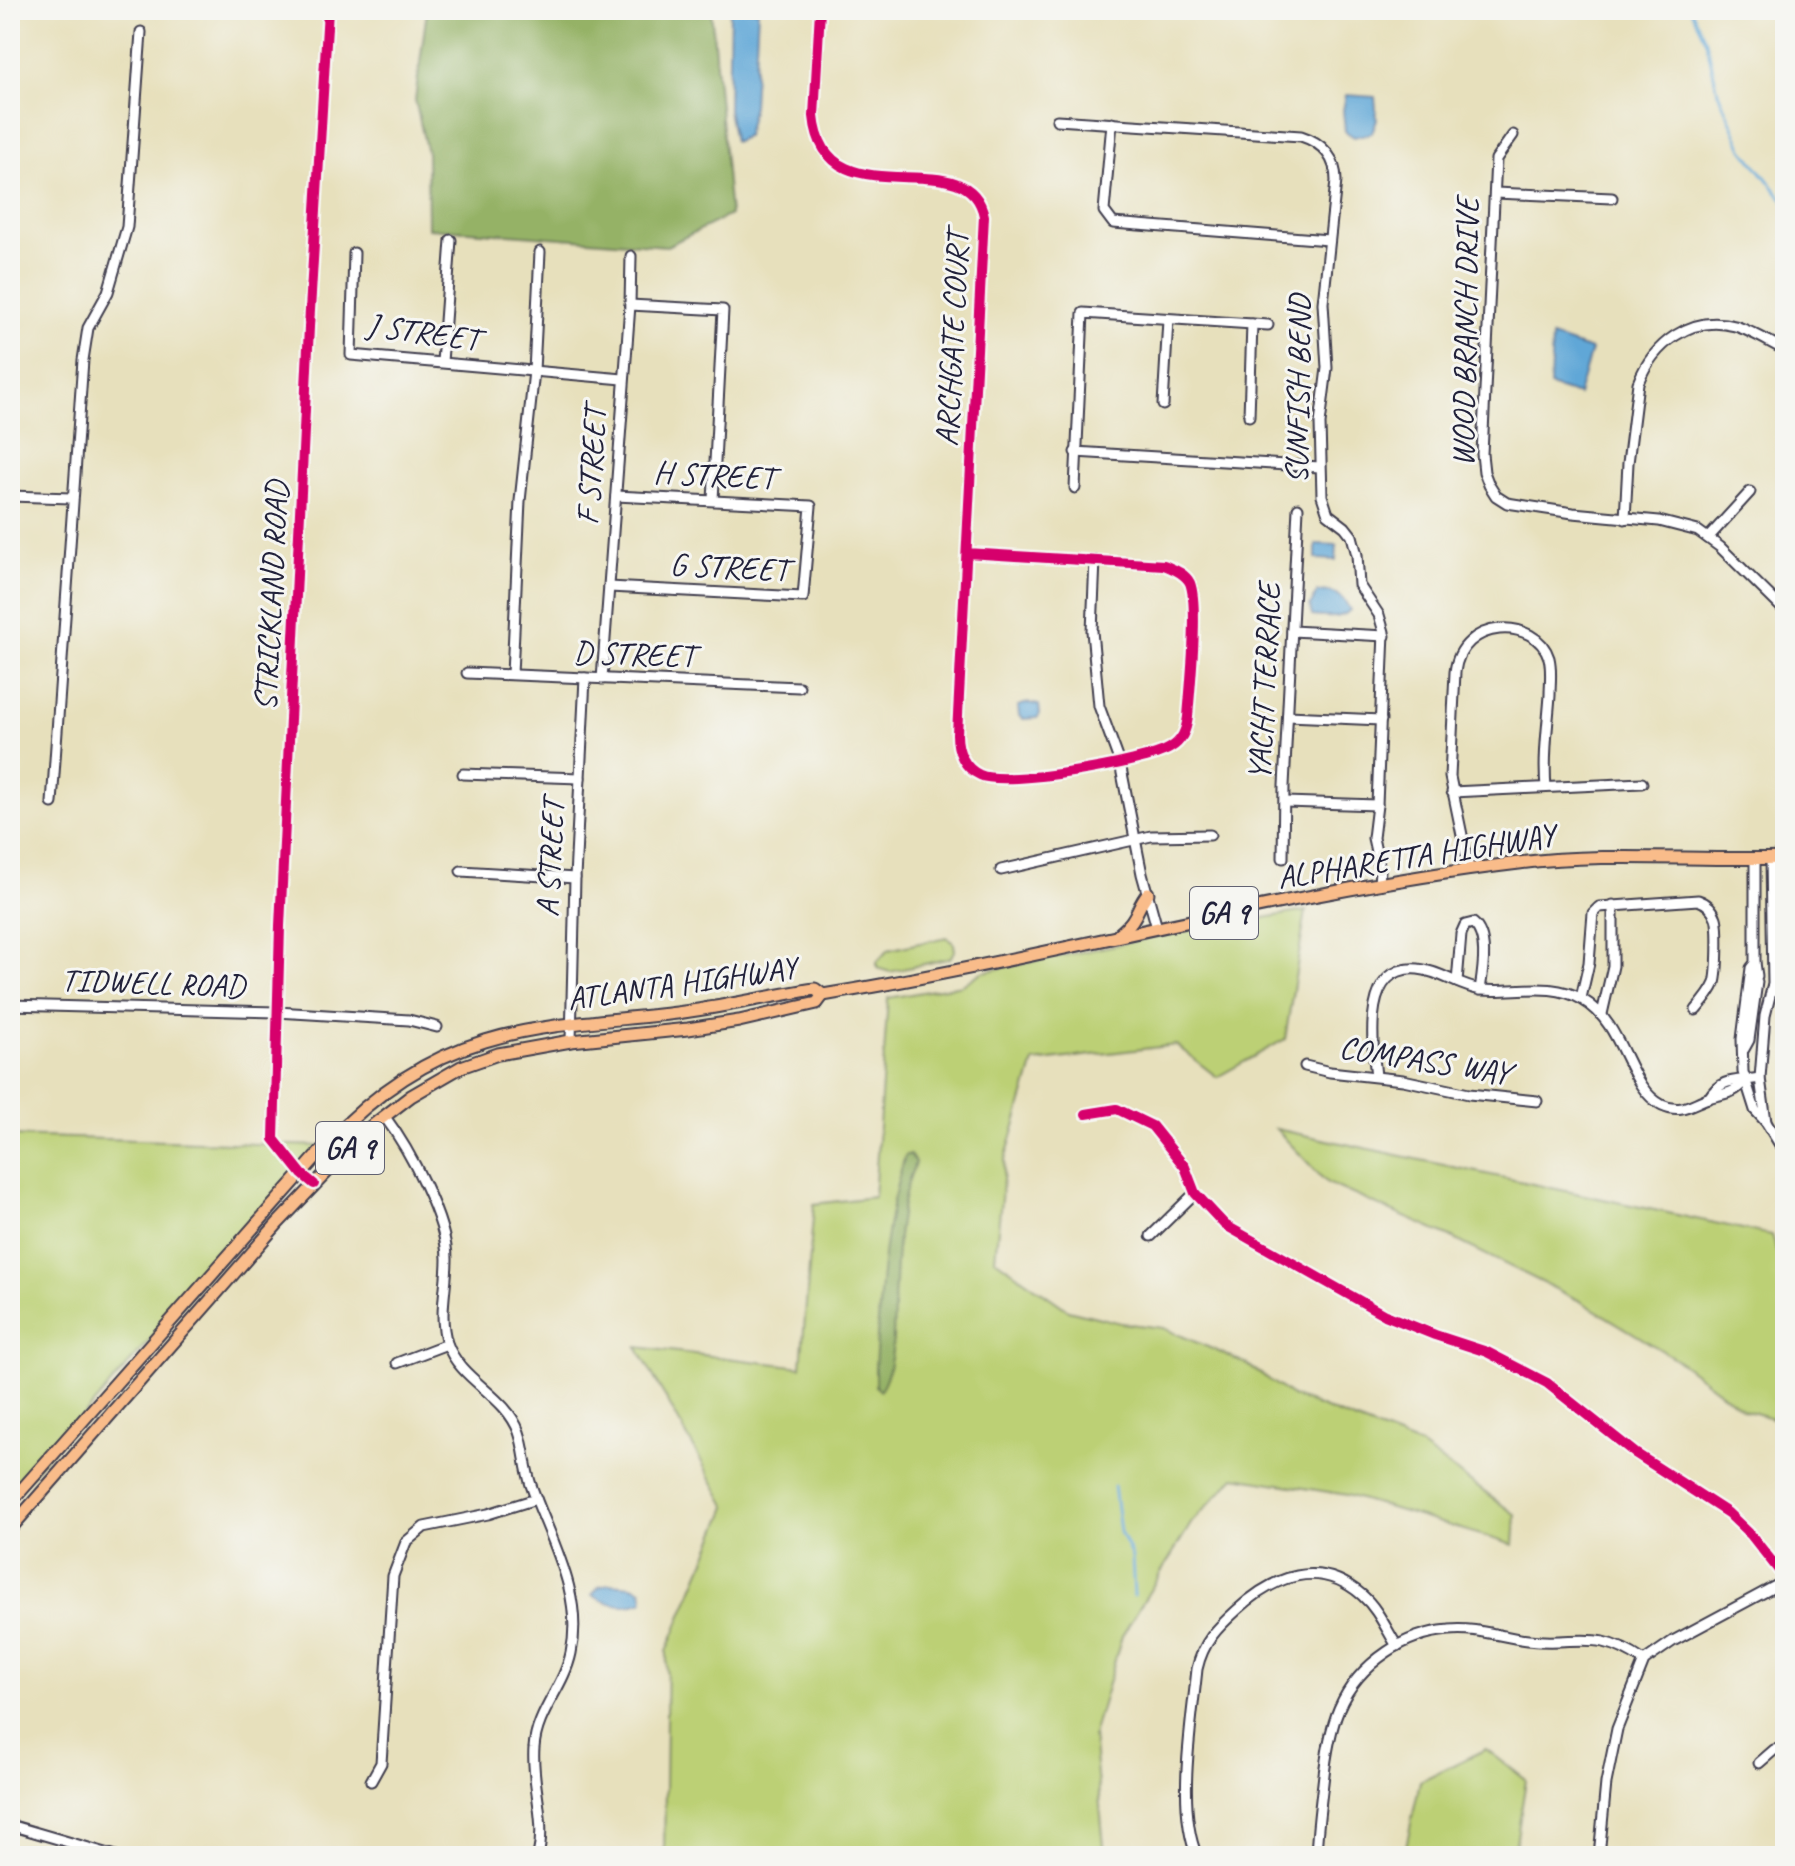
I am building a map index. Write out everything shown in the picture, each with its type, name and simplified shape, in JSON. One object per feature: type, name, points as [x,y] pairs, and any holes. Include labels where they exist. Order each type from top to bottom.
[{"type":"main road","name":"ALPHARETTA HIGHWAY","points":[[823,995],[1379,884],[1469,869],[1577,859],[1785,858]]},
{"type":"main road","points":[[1117,936],[1137,917],[1148,893]]},
{"type":"main road","name":"ATLANTA HIGHWAY","points":[[10,1503],[357,1113],[394,1084],[428,1065],[489,1039],[571,1024],[701,1010],[815,989],[823,995],[817,1003],[739,1021],[523,1048],[473,1061],[429,1084],[368,1129],[314,1184],[10,1529]]},
{"type":"street","name":"STRICKLAND ROAD","points":[[314,1184],[274,1139],[277,1012],[308,342],[328,10]]},
{"type":"street","name":"ARCHGATE COURT","points":[[820,10],[814,116],[816,132],[826,151],[840,165],[861,174],[961,184],[975,194],[983,209],[985,223],[957,734],[960,753],[978,775],[1000,779],[1073,772],[1120,763],[1164,751],[1176,744],[1184,733],[1188,717],[1194,608],[1189,581],[1179,571],[1164,565],[967,553]]},
{"type":"street","points":[[52,803],[83,360],[88,328],[108,292],[127,227],[141,32]]},
{"type":"street","name":"SUNFISH BEND","points":[[1057,120],[1295,135],[1312,140],[1326,151],[1335,168],[1323,303],[1327,368],[1320,424],[1320,467],[1324,506],[1328,514],[1352,536],[1357,550],[1359,585],[1379,615],[1385,636],[1373,838],[1380,870],[1379,884]]},
{"type":"street","points":[[1112,123],[1104,211],[1113,223],[1329,240]]},
{"type":"street","name":"WOOD BRANCH DRIVE","points":[[1513,135],[1496,159],[1482,454],[1489,485],[1496,496],[1507,503],[1673,523],[1698,531],[1785,611]]},
{"type":"street","points":[[1495,193],[1612,198]]},
{"type":"street","points":[[442,362],[451,240]]},
{"type":"street","name":"F STREET","points":[[512,674],[520,501],[534,371],[540,252]]},
{"type":"street","name":"J STREET","points":[[354,253],[351,355],[623,379]]},
{"type":"street","name":"F STREET","points":[[602,679],[631,256]]},
{"type":"street","points":[[630,305],[723,310],[713,500]]},
{"type":"street","points":[[1075,488],[1083,313],[1268,325]]},
{"type":"street","points":[[1163,405],[1168,320]]},
{"type":"street","points":[[1625,519],[1638,383],[1658,349],[1679,332],[1704,322],[1735,326],[1785,350]]},
{"type":"street","points":[[1249,416],[1252,324]]},
{"type":"street","points":[[1075,452],[1320,467]]},
{"type":"street","points":[[1708,538],[1750,492]]},
{"type":"street","points":[[10,496],[71,498]]},
{"type":"street","name":"H STREET","points":[[616,496],[811,506]]},
{"type":"street","name":"G STREET","points":[[609,587],[803,597],[811,506]]},
{"type":"street","name":"YACHT TERRACE","points":[[1283,858],[1298,508]]},
{"type":"street","points":[[1095,560],[1092,631],[1099,706],[1120,763],[1157,928]]},
{"type":"street","points":[[1469,869],[1450,777],[1458,657],[1476,635],[1502,629],[1517,631],[1534,638],[1549,658],[1546,787]]},
{"type":"street","points":[[1292,631],[1385,636]]},
{"type":"street","name":"D STREET","points":[[467,673],[799,687]]},
{"type":"street","name":"A STREET","points":[[571,1041],[585,678]]},
{"type":"street","points":[[1288,716],[1381,720]]},
{"type":"street","points":[[463,774],[580,778]]},
{"type":"street","points":[[1452,792],[1642,783]]},
{"type":"street","points":[[1285,802],[1377,805]]},
{"type":"street","points":[[1001,870],[1135,839],[1210,835]]},
{"type":"street","points":[[1766,1122],[1760,1078],[1774,965],[1771,858]]},
{"type":"street","points":[[1755,859],[1757,979],[1742,1039],[1744,1049],[1741,1063],[1755,1110],[1785,1153]]},
{"type":"street","points":[[461,871],[575,878]]},
{"type":"street","points":[[1581,998],[1589,963],[1593,913],[1599,907],[1698,900],[1712,909],[1717,923],[1717,969],[1711,992],[1696,1010]]},
{"type":"street","points":[[1602,1014],[1613,966],[1613,905]]},
{"type":"street","points":[[1457,982],[1461,934],[1465,925],[1473,923],[1480,929],[1483,941],[1480,990]]},
{"type":"street","points":[[1750,1004],[1751,968],[1755,963]]},
{"type":"street","points":[[1376,1076],[1373,1013],[1379,992],[1386,981],[1396,974],[1417,969],[1480,990],[1533,988],[1581,998],[1602,1014],[1615,1032],[1641,1084],[1656,1101],[1682,1109],[1709,1098],[1715,1087],[1727,1080],[1760,1078]]},
{"type":"street","points":[[1750,1004],[1768,1005]]},
{"type":"street","name":"TIDWELL ROAD","points":[[10,1005],[277,1012],[409,1020],[437,1027]]},
{"type":"street","name":"COMPASS WAY","points":[[1305,1066],[1469,1094],[1537,1101]]},
{"type":"street","points":[[1086,1114],[1117,1109],[1152,1126],[1185,1167],[1195,1193],[1225,1225],[1373,1308],[1435,1335],[1487,1352],[1547,1383],[1635,1453],[1728,1513],[1757,1542],[1785,1579],[1673,1641],[1644,1661],[1617,1729],[1606,1783],[1599,1856]]},
{"type":"street","points":[[385,1117],[407,1151],[443,1229],[447,1261],[442,1310],[447,1344],[461,1368],[500,1402],[518,1430],[530,1482],[564,1568],[571,1597],[574,1625],[568,1668],[537,1726],[534,1749],[542,1839],[538,1856]]},
{"type":"street","points":[[1151,1236],[1195,1193]]},
{"type":"street","points":[[397,1363],[447,1344]]},
{"type":"street","points":[[371,1781],[381,1763],[393,1576],[406,1542],[424,1527],[488,1514],[536,1499]]},
{"type":"street","points":[[1197,1856],[1191,1835],[1187,1753],[1197,1669],[1212,1633],[1258,1591],[1280,1579],[1306,1574],[1335,1579],[1362,1595],[1397,1646]]},
{"type":"street","points":[[1316,1856],[1327,1745],[1333,1724],[1357,1676],[1397,1646],[1428,1633],[1470,1629],[1527,1640],[1602,1641],[1623,1647],[1644,1661]]},
{"type":"street","points":[[1759,1763],[1774,1750],[1785,1748]]},
{"type":"street","points":[[10,1825],[116,1856]]},
{"type":"green space","points":[[427,10],[711,10],[730,215],[667,246],[428,228],[427,153],[415,100]]},
{"type":"green space","points":[[1306,911],[1285,1039],[1217,1077],[1176,1045],[1034,1062],[1005,1160],[995,1259],[1068,1310],[1121,1323],[1163,1328],[1245,1363],[1292,1396],[1419,1445],[1516,1515],[1514,1545],[1347,1495],[1235,1477],[1192,1522],[1122,1636],[1093,1735],[1105,1856],[664,1856],[667,1651],[727,1507],[637,1347],[801,1367],[814,1204],[874,1197],[888,998],[962,985],[982,972],[1185,931]]},
{"type":"green space","points":[[947,937],[954,944],[955,951],[950,958],[890,972],[877,968],[877,962],[888,950]]},
{"type":"green space","points":[[1276,1129],[1771,1235],[1785,1277],[1785,1422],[1744,1410],[1676,1359],[1580,1301],[1448,1236],[1327,1183]]},
{"type":"green space","points":[[10,1136],[321,1146],[10,1499]]},
{"type":"green space","points":[[910,1154],[915,1163],[904,1197],[898,1232],[892,1349],[880,1390],[875,1386],[875,1368],[883,1260],[897,1183],[905,1156]]},
{"type":"green space","points":[[1486,1749],[1526,1780],[1514,1856],[1404,1856],[1420,1781]]},
{"type":"water","points":[[730,10],[758,10],[753,106],[746,136],[734,142],[728,109]]},
{"type":"water","points":[[1346,95],[1375,97],[1377,119],[1372,133],[1354,137],[1345,131],[1343,110]]},
{"type":"water","points":[[1552,337],[1591,350],[1578,395],[1550,386]]},
{"type":"water","points":[[1316,544],[1337,545],[1336,560],[1316,559]]},
{"type":"water","points":[[1318,592],[1337,595],[1350,610],[1337,617],[1312,616],[1310,606]]},
{"type":"water","points":[[1028,703],[1039,705],[1037,718],[1023,719],[1019,716],[1018,706]]},
{"type":"water","points":[[609,1584],[642,1590],[644,1601],[618,1605],[592,1595],[599,1587]]},
{"type":"waterway","points":[[1691,10],[1706,41],[1718,92],[1743,149],[1785,202]]},
{"type":"waterway","points":[[1114,1486],[1120,1532],[1132,1557],[1134,1596]]},
{"type":"cycle path","points":[[314,1184],[274,1139],[280,926],[328,10]]},
{"type":"cycle path","points":[[820,10],[814,116],[824,148],[843,166],[868,174],[952,182],[973,193],[984,216],[957,734],[962,758],[980,775],[994,778],[1045,776],[1133,760],[1156,754],[1178,742],[1185,731],[1188,717],[1193,648],[1193,594],[1185,577],[1164,565],[967,553]]},
{"type":"cycle path","points":[[1086,1114],[1117,1109],[1152,1126],[1185,1167],[1195,1193],[1225,1225],[1385,1315],[1487,1352],[1547,1383],[1635,1453],[1728,1513],[1751,1535],[1785,1578]]}]
